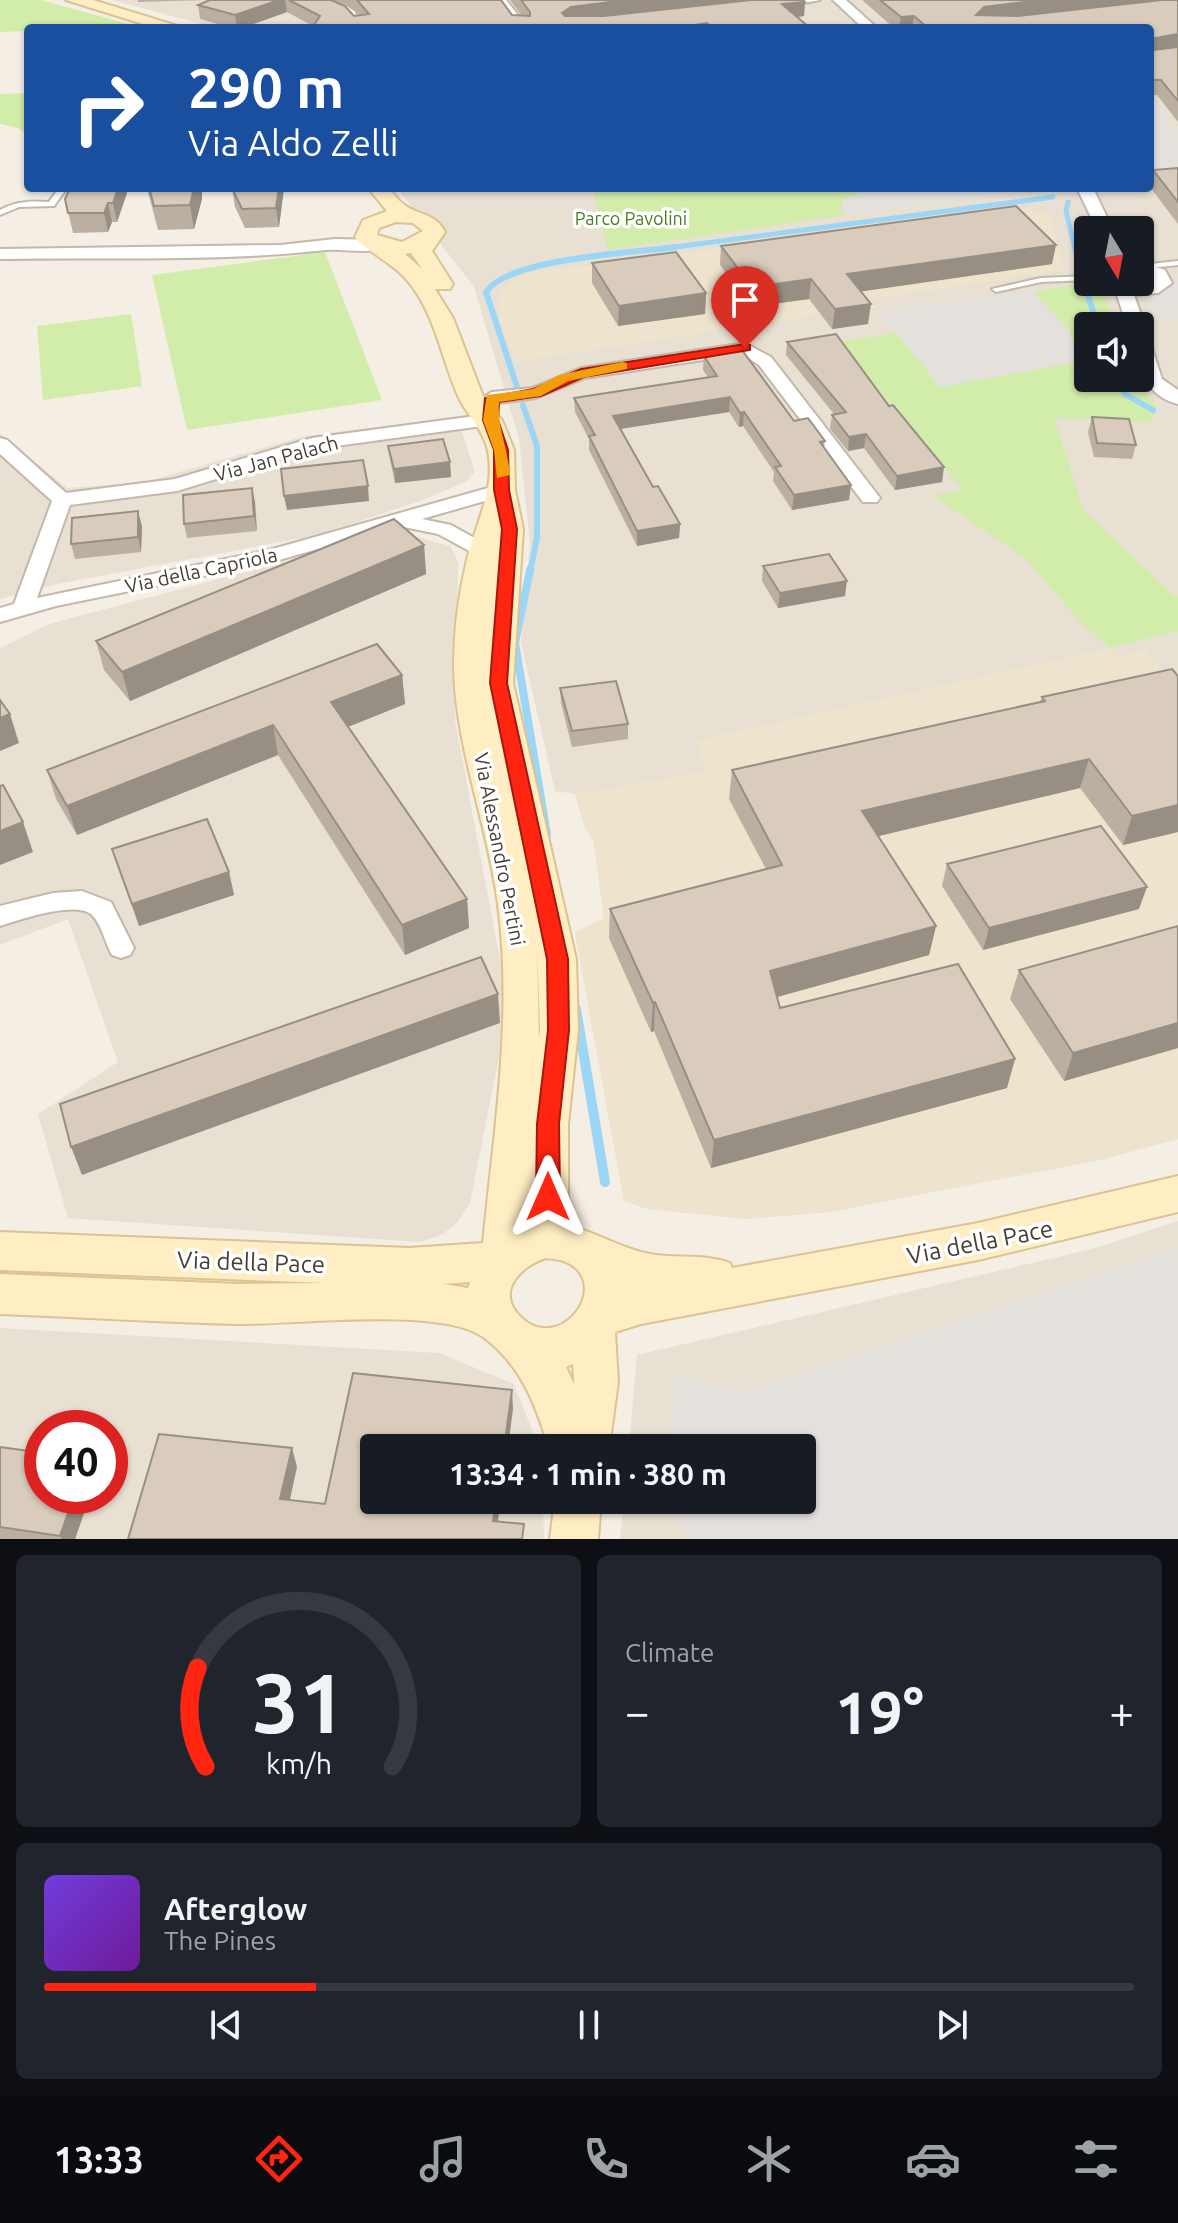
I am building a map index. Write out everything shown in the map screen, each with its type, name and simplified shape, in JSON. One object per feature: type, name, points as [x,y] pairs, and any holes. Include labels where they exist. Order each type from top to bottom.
[{"type":"street","points":[[74,0],[161,24]]},
{"type":"street","points":[[500,0],[519,24]]},
{"type":"street","points":[[761,6],[814,0]]},
{"type":"street","points":[[839,0],[866,24]]},
{"type":"street","points":[[343,5],[358,24]]},
{"type":"street","points":[[364,192],[372,206],[374,237]]},
{"type":"street","points":[[0,254],[280,250],[374,237],[402,247],[426,240],[434,229],[396,209],[381,192]]},
{"type":"street","points":[[1087,192],[1098,216]]},
{"type":"street","points":[[374,237],[393,216],[416,217]]},
{"type":"street","name":"Via Alessandro Pertini","points":[[374,237],[416,276],[451,336],[473,401],[491,409]]},
{"type":"street","name":"Via Alessandro Pertini","points":[[426,240],[421,251],[462,315],[501,450],[502,490],[509,529],[498,683],[558,959],[559,1030],[548,1124],[548,1197],[578,1248]]},
{"type":"street","points":[[1141,312],[1165,279]]},
{"type":"street","name":"Via Jan Palach","points":[[62,500],[177,485],[312,444],[491,409],[581,373],[745,348],[765,361],[870,498]]},
{"type":"street","points":[[1154,382],[1178,398]]},
{"type":"street","points":[[0,444],[62,500],[23,608]]},
{"type":"street","name":"Via Alessandro Pertini","points":[[502,490],[480,549],[469,665],[470,689],[510,878],[524,994],[502,1261]]},
{"type":"street","name":"Via della Capriola","points":[[0,615],[272,556],[401,522],[502,490]]},
{"type":"street","points":[[401,522],[444,529],[480,549]]},
{"type":"street","points":[[0,916],[50,903],[88,901],[101,907],[121,948]]},
{"type":"street","name":"Via della Pace","points":[[598,1322],[641,1304],[955,1249],[1071,1224],[1178,1194]]},
{"type":"street","points":[[510,1333],[541,1349],[560,1348],[578,1341],[598,1322],[608,1300],[607,1284],[578,1248],[529,1242],[502,1261],[489,1290],[510,1333],[551,1383],[567,1434]]},
{"type":"street","name":"Via della Pace","points":[[578,1248],[654,1274],[778,1279]]},
{"type":"street","name":"Via della Pace","points":[[0,1251],[409,1267],[502,1261]]},
{"type":"street","name":"Via della Pace","points":[[0,1294],[238,1304],[421,1301],[463,1306],[510,1333]]},
{"type":"street","points":[[588,1434],[596,1382],[598,1322]]},
{"type":"street","points":[[574,1539],[577,1514]]},
{"type":"lane","points":[[2,210],[51,204],[60,192]]},
{"type":"lane","points":[[1154,266],[1178,263]]},
{"type":"lane","points":[[996,289],[1041,280],[1074,279]]},
{"type":"shaded area","points":[[112,0],[1178,0],[1178,1139],[1099,1160],[829,1212],[746,1219],[648,1209],[624,1201],[575,933],[604,918],[594,842],[585,828],[575,794],[555,791],[521,642],[530,543],[519,439],[474,287],[400,192],[1154,192],[1154,24],[202,24]]},
{"type":"shaded area","points":[[1154,101],[1178,133],[1178,173],[1154,173]]},
{"type":"shaded area","points":[[862,192],[1026,192],[845,215],[841,211],[843,200]]},
{"type":"shaded area","points":[[1028,209],[1050,215],[1064,270],[870,299],[876,307],[515,362],[499,318],[498,298],[504,286],[525,273]]},
{"type":"shaded area","points":[[1178,276],[1178,318],[1155,317],[1150,299]]},
{"type":"shaded area","points":[[1033,292],[1070,331],[1074,363],[940,387],[879,312]]},
{"type":"shaded area","points":[[457,417],[475,472],[466,482],[423,500],[318,535],[57,584],[0,599],[0,433],[67,488],[145,482],[305,436]]},
{"type":"shaded area","points":[[414,536],[450,546],[458,561],[455,721],[509,1007],[470,1203],[457,1223],[441,1235],[420,1242],[68,1218],[38,1114],[118,1062],[68,919],[0,945],[0,648],[49,624],[378,537]]},
{"type":"shaded area","points":[[1110,648],[1117,656],[1144,649],[1178,689],[1178,1139],[1099,1160],[829,1212],[746,1219],[648,1209],[624,1201],[575,933],[604,918],[594,842],[585,828],[575,794],[704,772],[698,740]]},
{"type":"shaded area","points":[[1178,1221],[1178,1539],[620,1539],[623,1514],[816,1514],[816,1434],[630,1434],[637,1355],[1092,1249]]},
{"type":"shaded area","points":[[1178,1249],[1178,1539],[694,1539],[678,1524],[677,1514],[816,1514],[816,1434],[670,1434],[676,1377],[749,1392]]},
{"type":"shaded area","points":[[0,1328],[439,1353],[514,1384],[534,1434],[360,1434],[360,1514],[543,1514],[544,1539],[0,1539]]},
{"type":"green space","points":[[0,0],[41,0],[128,24],[24,24],[24,31],[0,32]]},
{"type":"green space","points":[[24,93],[24,133],[18,128],[0,124],[0,94]]},
{"type":"green space","name":"Parco Pavolini","points":[[594,192],[862,192],[843,200],[841,211],[845,215],[608,250]]},
{"type":"green space","points":[[325,252],[382,400],[187,430],[152,275]]},
{"type":"green space","points":[[1074,285],[1074,296],[1105,296],[1110,312],[1074,312],[1074,349],[1070,331],[1033,292]]},
{"type":"green space","points":[[131,314],[142,386],[43,400],[37,326]]},
{"type":"green space","points":[[897,333],[940,387],[1074,363],[1074,392],[1144,392],[1157,407],[1153,419],[1145,422],[1054,418],[1084,511],[1178,599],[1178,631],[1110,648],[1084,626],[1024,557],[933,496],[963,490],[839,342]]},
{"type":"building","points":[[210,0],[279,0],[235,15],[198,5]]},
{"type":"building","points":[[289,0],[331,0],[345,6],[354,16],[369,14],[357,0],[501,0],[512,15],[530,16],[521,0],[626,0],[571,7],[562,13],[565,16],[604,16],[751,0],[803,0],[805,2],[782,4],[805,24],[315,24],[320,16]]},
{"type":"building","points":[[880,0],[1041,0],[984,7],[976,15],[1018,16],[1178,0],[1178,34],[1154,38],[1154,24],[923,24],[914,16],[901,17]]},
{"type":"building","points":[[1178,47],[1178,101],[1161,80],[1154,80],[1154,50]]},
{"type":"building","points":[[1178,168],[1178,202],[1154,171]]},
{"type":"building","points":[[68,192],[117,192],[113,203],[108,203],[104,213],[68,213],[65,199]]},
{"type":"building","points":[[150,192],[193,192],[190,205],[154,206]]},
{"type":"building","points":[[234,192],[278,192],[276,208],[242,209]]},
{"type":"building","points":[[1016,206],[1056,245],[847,274],[871,304],[835,309],[811,279],[752,287],[721,246]]},
{"type":"building","points":[[676,252],[706,293],[619,306],[592,263]]},
{"type":"building","points":[[836,334],[889,406],[893,405],[944,467],[897,476],[866,434],[849,437],[832,415],[846,412],[787,342]]},
{"type":"building","points":[[742,350],[794,421],[808,418],[825,441],[820,442],[851,485],[794,495],[775,467],[781,466],[730,397],[613,416],[653,487],[658,486],[680,524],[637,531],[589,436],[595,435],[574,398],[717,376],[704,356]]},
{"type":"building","points":[[1092,417],[1129,419],[1136,445],[1097,443]]},
{"type":"building","points":[[443,439],[450,462],[394,469],[388,446]]},
{"type":"building","points":[[363,460],[368,486],[284,496],[281,469]]},
{"type":"building","points":[[252,488],[254,516],[184,524],[183,495]]},
{"type":"building","points":[[138,511],[138,537],[71,544],[72,518]]},
{"type":"building","points":[[394,519],[424,545],[122,672],[96,641]]},
{"type":"building","points":[[829,554],[847,581],[780,593],[763,566]]},
{"type":"building","points":[[377,644],[402,675],[331,702],[467,899],[402,925],[273,725],[67,806],[47,770]]},
{"type":"building","points":[[1172,669],[1178,676],[1178,805],[1132,816],[1089,759],[862,811],[936,926],[770,971],[780,1008],[958,964],[1015,1059],[714,1140],[655,1002],[610,909],[782,865],[732,770],[1045,701],[1042,697]]},
{"type":"building","points":[[616,681],[628,724],[572,731],[560,688]]},
{"type":"building","points":[[0,700],[10,714],[0,718]]},
{"type":"building","points":[[3,785],[23,822],[0,831],[0,786]]},
{"type":"building","points":[[207,819],[229,872],[132,904],[112,849]]},
{"type":"building","points":[[1101,826],[1147,887],[989,928],[947,864]]},
{"type":"building","points":[[1178,926],[1178,1023],[1073,1053],[1019,970]]},
{"type":"building","points":[[481,957],[498,994],[71,1147],[60,1104]]},
{"type":"building","points":[[353,1373],[512,1390],[506,1434],[360,1434],[360,1514],[494,1514],[493,1521],[524,1524],[522,1539],[128,1539],[159,1434],[292,1448],[280,1499],[325,1504]]},
{"type":"building","points":[[0,1447],[24,1450],[24,1514],[68,1514],[60,1536],[0,1527]]},
{"type":"waterway","points":[[660,249],[1053,197]]},
{"type":"waterway","points":[[1068,202],[1066,211],[1074,245]]},
{"type":"waterway","points":[[517,387],[486,292],[519,271],[544,264],[675,247]]},
{"type":"waterway","points":[[1088,296],[1093,312]]},
{"type":"waterway","points":[[1124,392],[1153,410]]},
{"type":"waterway","points":[[523,405],[537,446],[537,538],[530,572]]},
{"type":"waterway","points":[[530,570],[515,643],[547,834]]},
{"type":"waterway","points":[[576,1009],[605,1182]]},
{"type":"slow traffic","points":[[503,475],[501,450],[490,420],[492,398],[536,393],[564,378],[622,366]]},
{"type":"route","points":[[548,1197],[548,1124],[559,1030],[558,959],[498,683],[509,529],[502,490],[501,450],[490,420],[492,398],[536,393],[581,373],[733,347],[745,348]]}]
